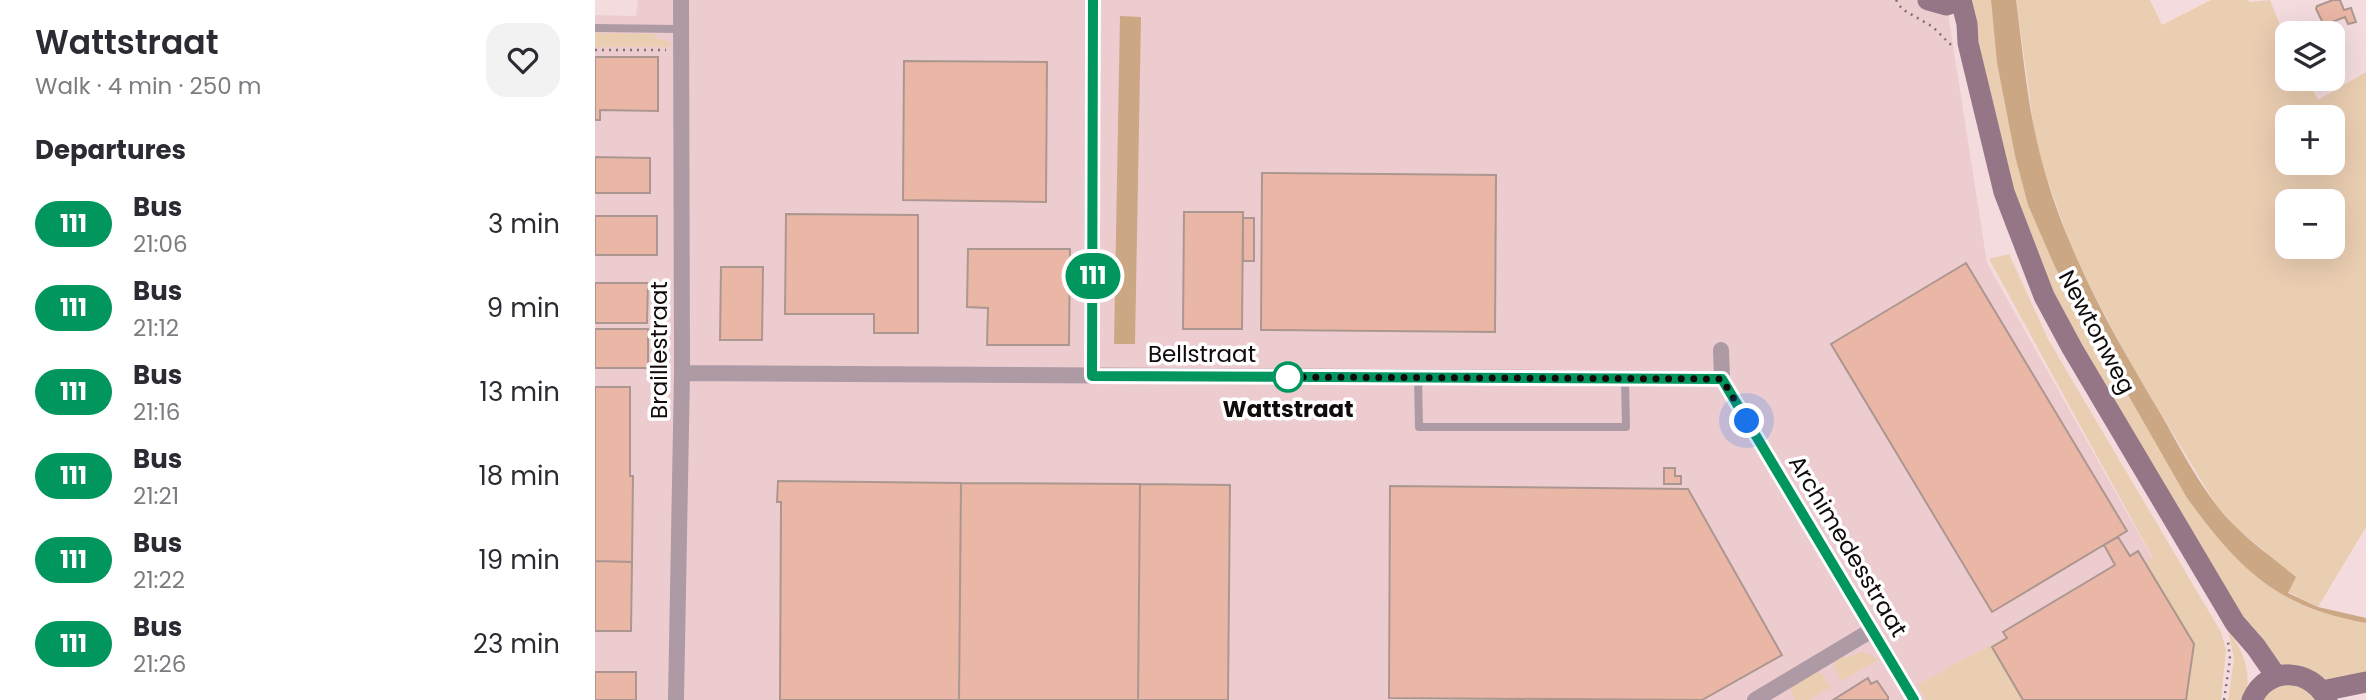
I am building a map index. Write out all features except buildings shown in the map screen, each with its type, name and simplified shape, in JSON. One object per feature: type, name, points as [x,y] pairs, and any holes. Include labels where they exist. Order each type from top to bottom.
[{"type":"main road","name":"Newtonweg","points":[[1949,1],[1955,28],[1968,43],[2004,192],[2044,296],[2235,623],[2256,647],[2263,687]]},
{"type":"main road","points":[[2263,687],[2289,674],[2302,676],[2313,682],[2325,696],[2366,682]]},
{"type":"main road","points":[[2350,700],[2366,692]]},
{"type":"street","name":"Braillestraat","points":[[676,700],[682,373],[681,0]]},
{"type":"street","points":[[1092,376],[1093,0]]},
{"type":"street","points":[[1721,350],[1722,379]]},
{"type":"street","name":"Bellstraat","points":[[682,373],[1722,379]]},
{"type":"street","name":"Archimedesstraat","points":[[1722,379],[1914,700]]},
{"type":"street","points":[[1755,700],[1872,630]]},
{"type":"lane","points":[[595,28],[680,29]]},
{"type":"lane","points":[[1419,377],[1419,428],[1626,427],[1625,379]]},
{"type":"path","points":[[595,50],[680,50]]},
{"type":"shaded area","points":[[638,0],[1946,0],[1987,263],[2153,559],[1919,684],[1928,700],[595,700],[595,15],[636,16]]},
{"type":"shaded area","points":[[1970,0],[1991,0],[1997,63],[2015,156],[2028,205],[2055,267],[2187,498],[2224,545],[2262,581],[2307,607],[2366,623],[2366,677],[2337,685],[2280,665],[2229,598],[2067,326],[2008,180]]},
{"type":"shaded area","points":[[1991,0],[2016,0],[2036,137],[2058,211],[2087,281],[2105,316],[2195,474],[2235,526],[2296,577],[2288,593],[2318,607],[2366,618],[2366,623],[2307,607],[2262,581],[2224,545],[2187,498],[2055,267],[2028,205],[2015,156],[1997,63]]},
{"type":"shaded area","points":[[2016,0],[2150,0],[2162,25],[2211,0],[2270,0],[2278,21],[2275,21],[2275,91],[2313,91],[2318,100],[2333,91],[2345,91],[2345,84],[2366,72],[2366,527],[2318,607],[2288,592],[2264,551],[2238,529],[2216,505],[2131,364],[2075,258],[2044,170],[2035,135]]},
{"type":"shaded area","points":[[1120,16],[1141,17],[1135,344],[1114,344]]},
{"type":"shaded area","points":[[595,33],[655,34],[655,38],[669,41],[671,47],[595,47]]},
{"type":"shaded area","points":[[2009,254],[2049,341],[2221,632],[2226,650],[2221,700],[1925,700],[1918,684],[2153,558],[1989,259]]},
{"type":"shaded area","points":[[2228,630],[2239,647],[2247,672],[2244,700],[2228,700],[2234,658]]},
{"type":"shaded area","points":[[1861,652],[1878,660],[1841,681],[1834,661],[1843,655],[1846,658]]},
{"type":"shaded area","points":[[1816,672],[1822,674],[1831,687],[1809,700],[1795,700],[1790,687]]},
{"type":"shaded area","points":[[2293,684],[2308,691],[2315,700],[2262,700],[2276,686]]},
{"type":"bus line","name":"111","points":[[1093,0],[1092,376],[1722,379],[1914,700]]},
{"type":"place","name":"Wattstraat","points":[[1288,377]]},
{"type":"route","points":[[1288,377],[1283,377],[1722,379],[1747,421]]}]
